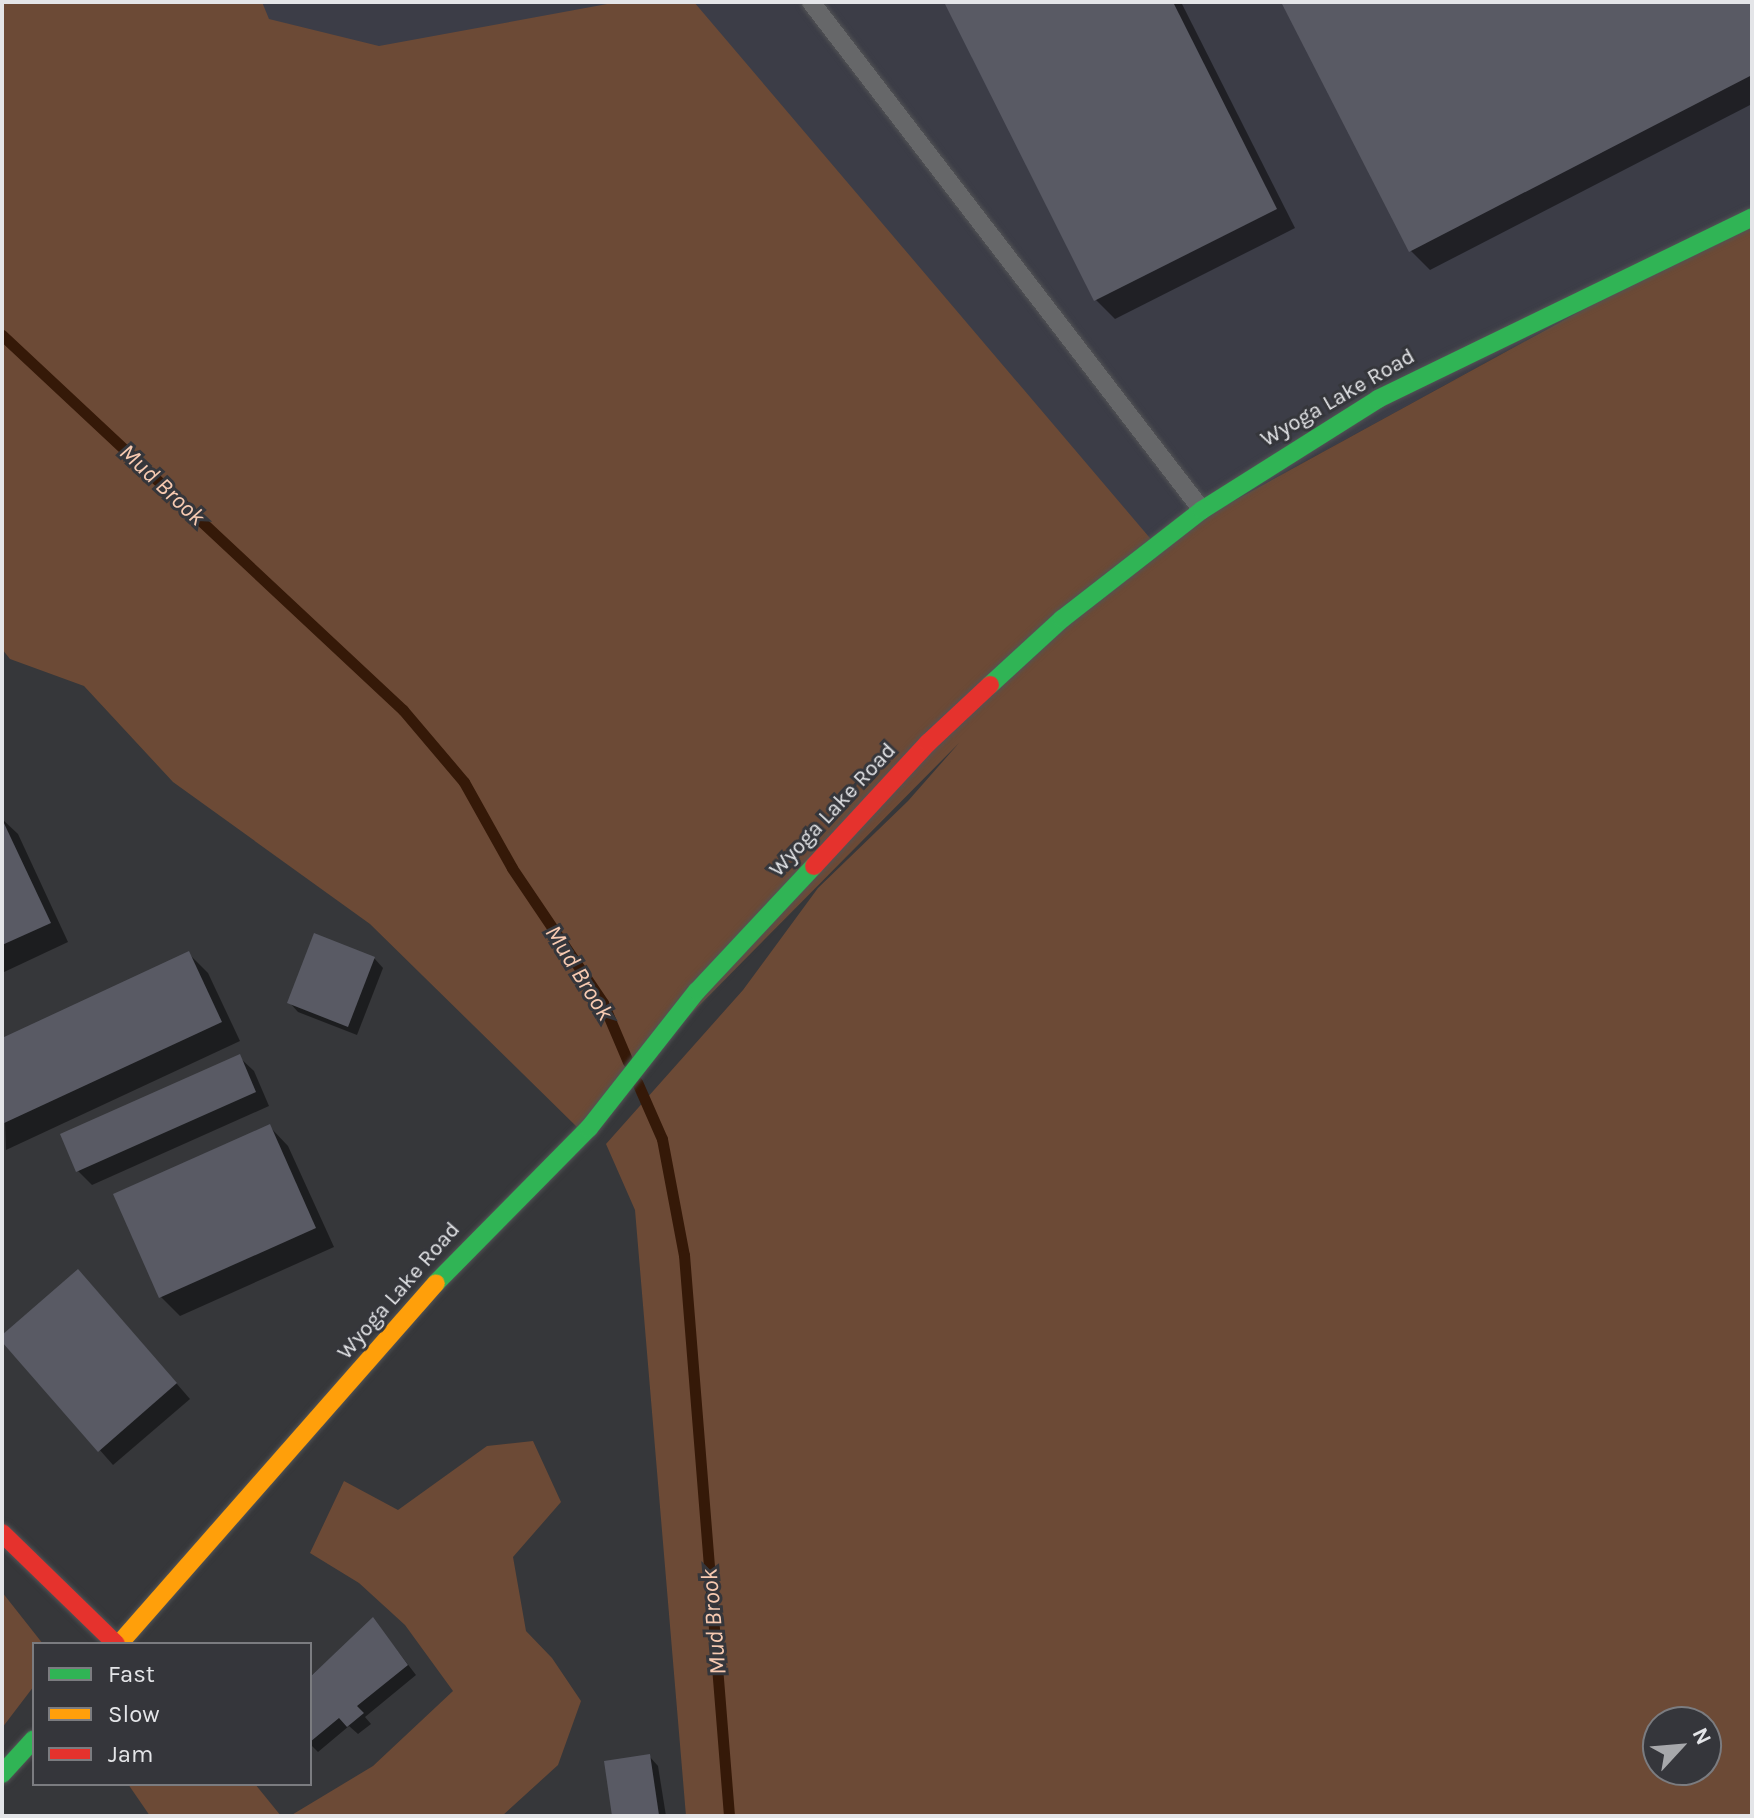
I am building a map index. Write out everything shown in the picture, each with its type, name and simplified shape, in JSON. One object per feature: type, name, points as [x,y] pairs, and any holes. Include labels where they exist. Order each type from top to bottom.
[{"type":"street","name":"Wyoga Lake Road","points":[[120,1642],[466,1249],[589,1128],[697,991],[928,743],[1062,619],[1202,510],[1378,399],[1752,217]]},
{"type":"street","points":[[2,1533],[116,1642]]},
{"type":"street","points":[[2,1774],[32,1741]]},
{"type":"lane","points":[[811,2],[1202,510]]},
{"type":"shaded area","points":[[2,2],[1752,2],[1752,217],[1155,544]]},
{"type":"shaded area","points":[[2,2],[262,2],[269,19],[379,46],[618,2],[694,2],[1155,544],[1752,217],[1752,1816],[686,1816],[635,1210],[606,1144],[743,990],[818,888],[908,801],[959,743],[578,1128],[370,924],[173,782],[84,686],[10,659],[2,649]]},
{"type":"shaded area","points":[[533,1441],[561,1502],[513,1557],[526,1631],[552,1658],[581,1701],[558,1765],[502,1816],[290,1816],[373,1766],[453,1691],[405,1625],[359,1583],[310,1553],[344,1481],[398,1510],[487,1446]]},
{"type":"shaded area","points":[[2,1592],[41,1642],[32,1642],[32,1689],[2,1728]]},
{"type":"shaded area","points":[[129,1786],[257,1786],[281,1816],[150,1816]]},
{"type":"building","points":[[944,2],[1173,2],[1277,209],[1094,301]]},
{"type":"building","points":[[1281,2],[1752,2],[1752,75],[1409,252]]},
{"type":"building","points":[[2,819],[51,923],[2,945]]},
{"type":"building","points":[[314,933],[375,957],[348,1027],[287,1003]]},
{"type":"building","points":[[189,951],[222,1022],[2,1124],[2,1038]]},
{"type":"building","points":[[240,1054],[256,1092],[76,1172],[60,1134]]},
{"type":"building","points":[[270,1124],[316,1228],[159,1298],[113,1194]]},
{"type":"building","points":[[78,1269],[177,1383],[98,1452],[2,1342],[2,1335]]},
{"type":"building","points":[[373,1617],[408,1665],[357,1706],[364,1713],[347,1727],[339,1718],[312,1740],[312,1675]]},
{"type":"building","points":[[650,1754],[659,1815],[612,1816],[604,1761]]},
{"type":"waterway","name":"Mud Brook","points":[[2,335],[403,710],[464,782],[512,868],[603,1003],[628,1062]]},
{"type":"waterway","name":"Mud Brook","points":[[637,1082],[662,1139],[684,1255],[729,1816]]},
{"type":"traffic: fast","points":[[990,685],[1062,619],[1202,510],[1378,399],[1752,217]]},
{"type":"traffic: fast","points":[[436,1283],[589,1128],[697,991],[814,866]]},
{"type":"traffic: fast","points":[[2,1774],[32,1741]]},
{"type":"traffic: slow","points":[[121,1642],[436,1283]]},
{"type":"traffic: jam","points":[[814,866],[928,743],[990,685]]},
{"type":"traffic: jam","points":[[2,1533],[114,1642]]}]
